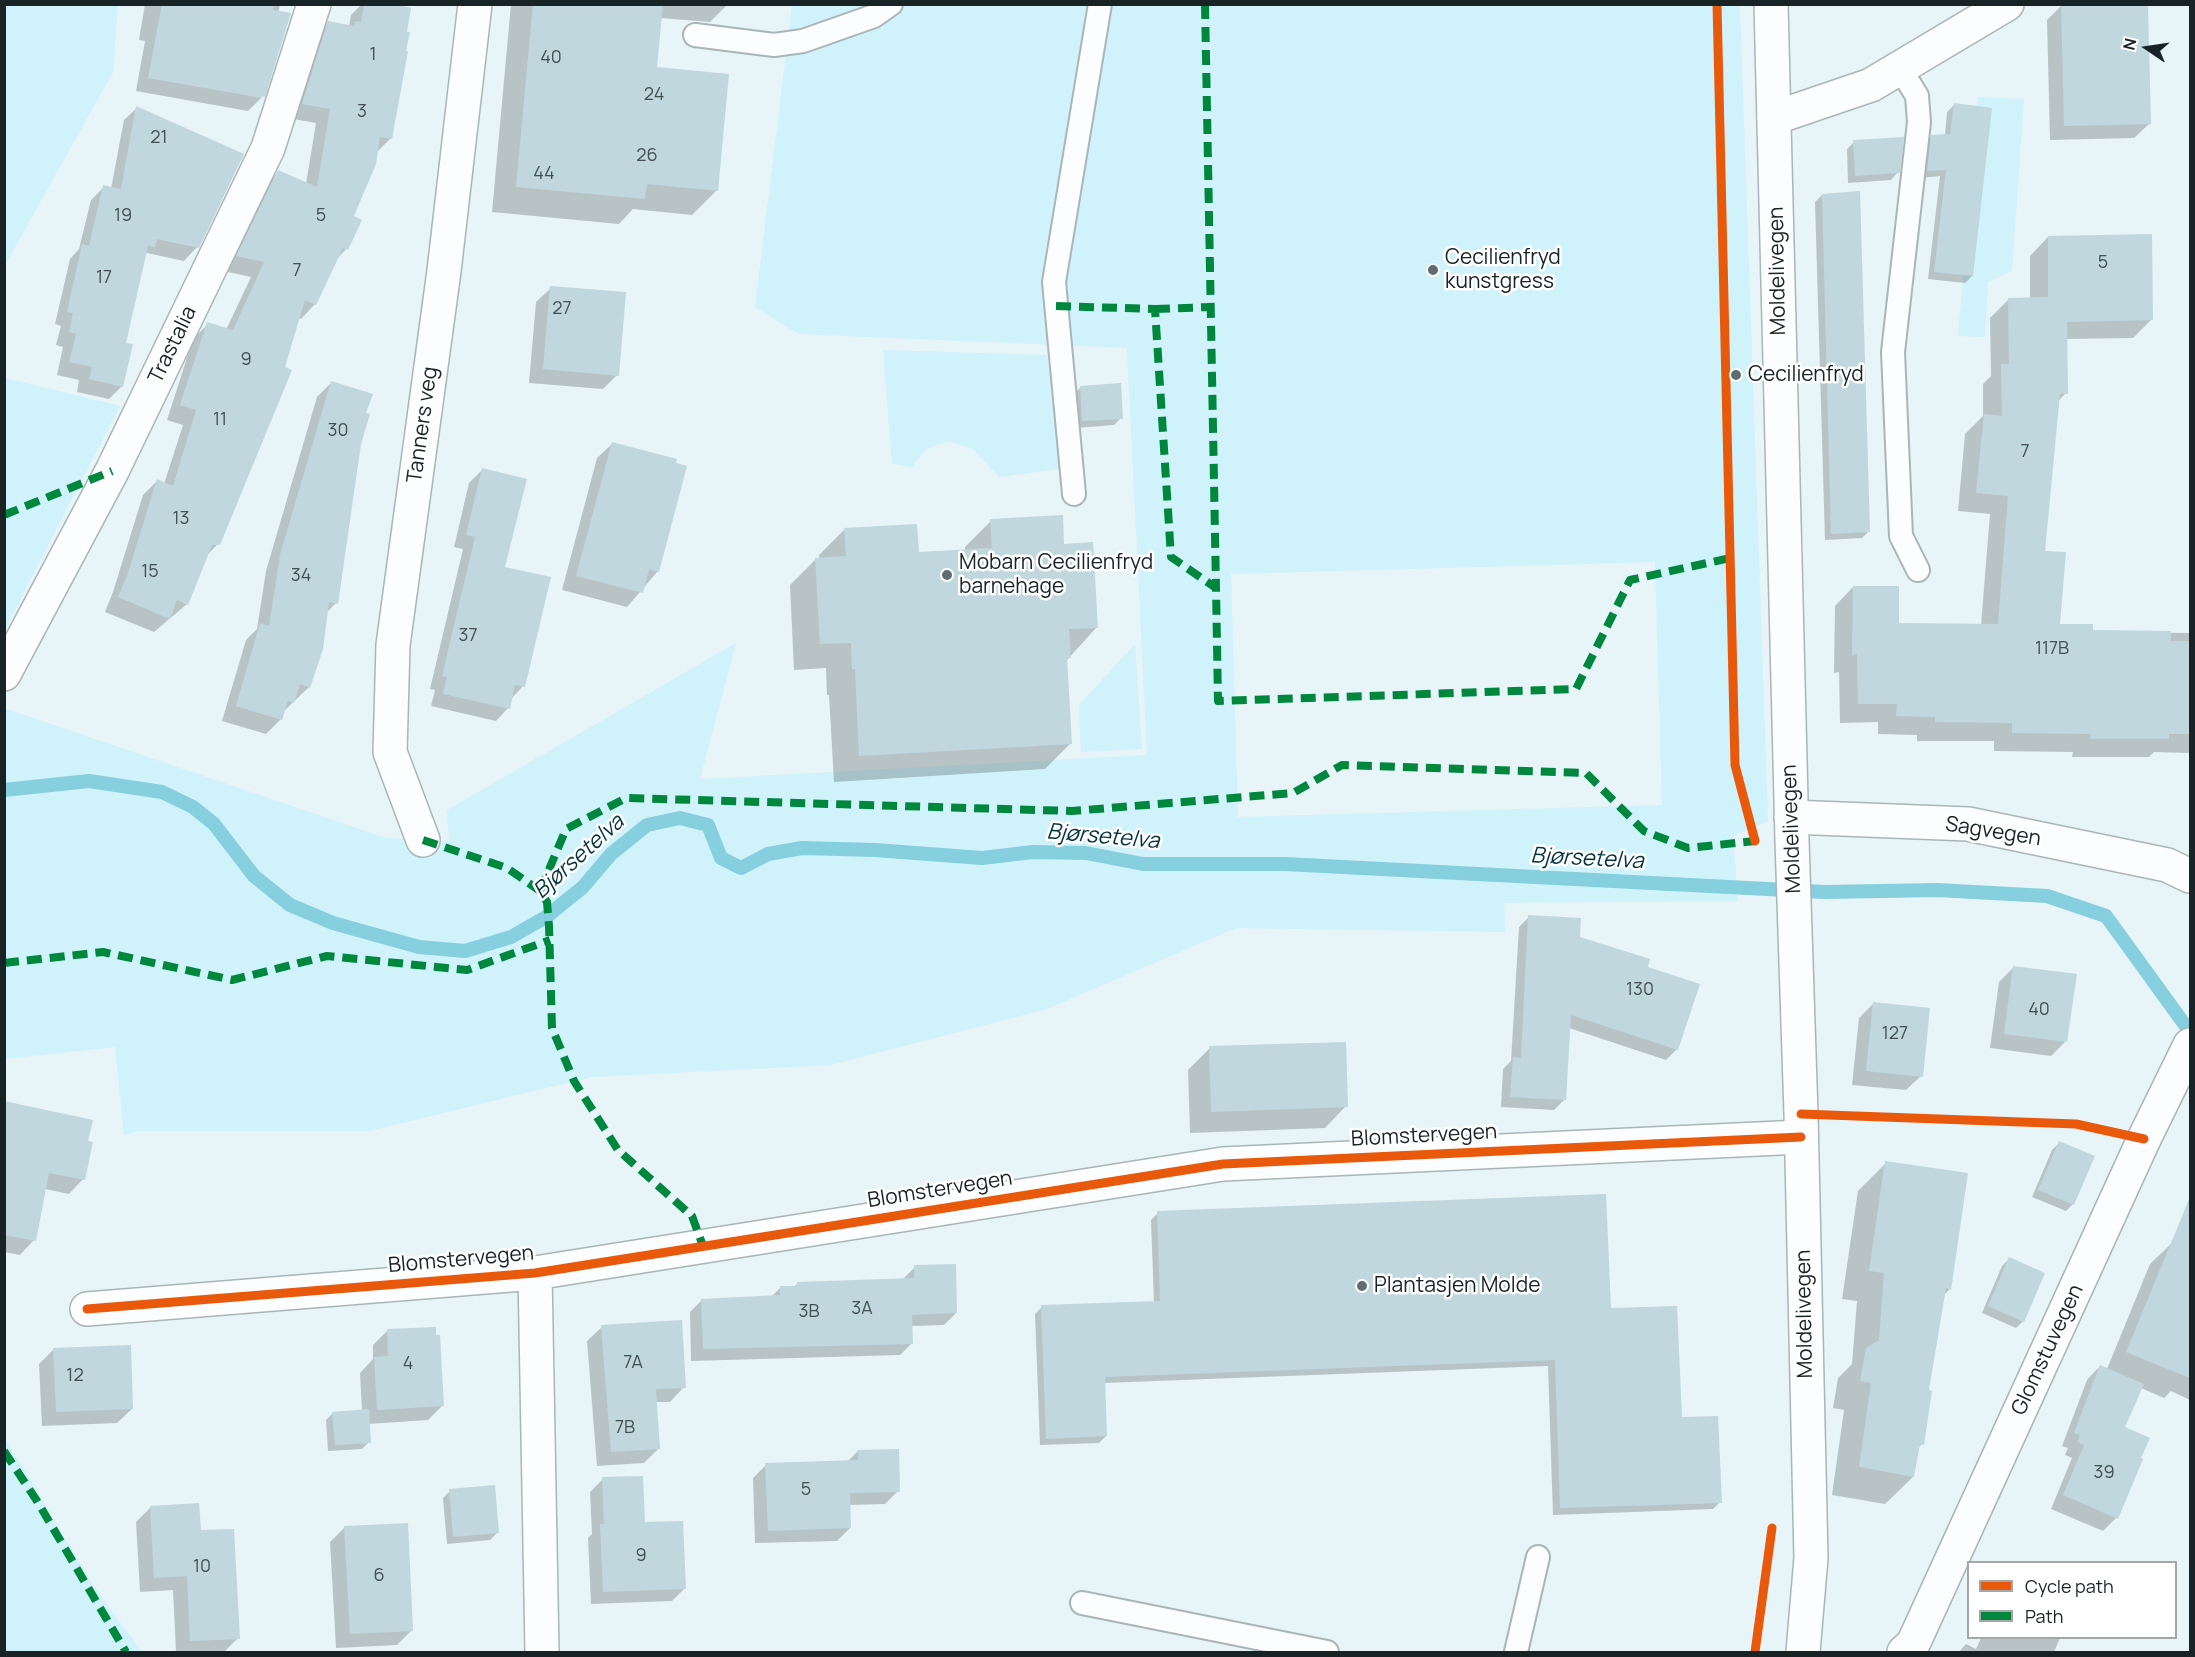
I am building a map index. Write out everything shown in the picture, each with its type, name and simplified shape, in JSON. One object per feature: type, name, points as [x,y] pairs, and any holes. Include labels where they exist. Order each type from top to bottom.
[{"type":"street","name":"Trastalia","points":[[4,675],[112,471],[268,148],[314,4]]},
{"type":"street","name":"Tanners veg","points":[[423,840],[390,752],[393,645],[444,271],[475,4]]},
{"type":"street","name":"Moldelivegen","points":[[1771,4],[1811,1558],[1803,1653]]},
{"type":"street","points":[[1774,118],[1871,85],[2007,4]]},
{"type":"street","name":"Sagvegen","points":[[1791,817],[1968,824],[2167,865],[2190,876]]},
{"type":"street","name":"Glomstuvegen","points":[[1904,1653],[1913,1644],[2139,1150],[2190,1045]]},
{"type":"street","name":"Blomstervegen","points":[[87,1309],[535,1273],[1223,1164],[1801,1137]]},
{"type":"street","name":"Blomstervegen","points":[[535,1273],[542,1653]]},
{"type":"lane","points":[[695,35],[774,45],[803,41],[874,15],[891,4]]},
{"type":"lane","points":[[1074,494],[1054,282],[1100,4]]},
{"type":"lane","points":[[1900,68],[1917,96],[1919,122],[1893,352],[1901,536],[1918,570]]},
{"type":"lane","points":[[1516,1653],[1538,1557]]},
{"type":"lane","points":[[1082,1603],[1279,1648],[1327,1653]]},
{"type":"shaded area","points":[[5,4],[118,5],[113,72],[5,265]]},
{"type":"shaded area","points":[[792,5],[1740,5],[1768,821],[1733,836],[1738,901],[1504,903],[1505,932],[1236,928],[1047,1009],[831,1065],[592,1077],[369,1131],[138,1131],[124,1135],[115,1047],[5,1059],[4,708],[386,838],[449,841],[447,810],[736,643],[700,779],[1147,755],[1127,348],[799,334],[755,307]],"holes":[[[1655,562],[1662,805],[1238,817],[1231,574]]]},
{"type":"shaded area","points":[[1978,97],[2024,99],[2012,271],[1988,282],[1985,337],[1958,336]]},
{"type":"shaded area","points":[[883,350],[1047,355],[1061,469],[999,477],[973,449],[948,441],[925,450],[912,467],[892,464]]},
{"type":"shaded area","points":[[4,378],[120,406],[5,629]]},
{"type":"shaded area","points":[[1135,644],[1142,749],[1081,752],[1079,705]]},
{"type":"shaded area","points":[[4,1436],[93,1585],[142,1652],[5,1652]]},
{"type":"building","points":[[162,4],[274,4],[273,10],[291,13],[265,97],[148,78]]},
{"type":"building","points":[[364,4],[394,4],[411,8],[407,32],[410,32],[406,51],[408,51],[392,139],[380,137],[376,164],[354,216],[362,220],[348,250],[343,248],[316,305],[305,300],[285,367],[292,370],[220,545],[212,545],[188,605],[177,600],[170,619],[118,597],[127,576],[157,479],[173,486],[196,410],[180,405],[207,322],[233,330],[264,262],[236,256],[278,170],[317,187],[330,109],[302,104],[328,21],[354,26],[355,21],[361,22]]},
{"type":"building","points":[[533,4],[663,4],[657,67],[729,74],[718,191],[647,184],[645,199],[516,187]]},
{"type":"building","points":[[2061,4],[2148,4],[2151,124],[2064,126]]},
{"type":"building","points":[[1954,103],[1992,108],[1973,276],[1934,272],[1946,170],[1927,171],[1931,135],[1950,134]]},
{"type":"building","points":[[136,106],[244,154],[199,248],[157,239],[155,247],[148,246],[126,343],[133,344],[123,387],[89,379],[92,367],[69,362],[76,334],[69,332],[73,313],[67,312],[82,244],[89,246],[103,185],[121,189]]},
{"type":"building","points":[[1904,137],[1900,173],[1855,176],[1853,140]]},
{"type":"building","points":[[1860,191],[1870,532],[1831,534],[1822,194]]},
{"type":"building","points":[[2152,234],[2153,320],[2067,322],[2068,394],[2060,394],[2045,551],[2066,552],[2060,624],[2093,624],[2093,630],[2171,631],[2171,641],[2190,641],[2190,734],[2169,734],[2169,739],[2090,739],[2091,734],[2012,733],[2012,723],[1935,722],[1935,717],[1896,716],[1897,704],[1858,704],[1857,654],[1852,655],[1853,586],[1899,586],[1899,623],[1998,624],[2008,496],[1976,493],[1984,414],[2002,416],[2001,364],[2009,364],[2008,298],[2048,297],[2048,236]]},
{"type":"building","points":[[550,286],[626,292],[619,376],[543,369]]},
{"type":"building","points":[[331,381],[373,394],[366,413],[370,414],[361,444],[338,604],[329,602],[323,649],[310,688],[300,684],[294,703],[288,701],[282,720],[236,706],[260,623],[269,626],[280,555]]},
{"type":"building","points":[[1121,383],[1123,419],[1082,421],[1080,386]]},
{"type":"building","points":[[612,442],[677,459],[676,463],[687,466],[659,572],[649,569],[643,593],[576,576]]},
{"type":"building","points":[[482,468],[527,479],[505,567],[551,577],[525,687],[515,685],[510,709],[443,694],[447,677],[442,676],[475,537],[466,535]]},
{"type":"building","points":[[1063,515],[1064,544],[1093,542],[1098,628],[1069,629],[1071,658],[1067,658],[1072,744],[859,756],[855,669],[852,669],[851,643],[820,644],[815,558],[846,556],[844,528],[917,524],[919,552],[992,548],[990,519]]},
{"type":"building","points":[[1528,915],[1581,918],[1580,937],[1650,959],[1648,967],[1700,984],[1678,1050],[1571,1015],[1566,1100],[1510,1097],[1513,1057],[1521,1058]]},
{"type":"building","points":[[2013,966],[2077,974],[2067,1042],[2004,1034]]},
{"type":"building","points":[[1873,1002],[1930,1008],[1923,1077],[1866,1071]]},
{"type":"building","points":[[1346,1042],[1348,1107],[1211,1112],[1209,1046]]},
{"type":"building","points":[[4,1101],[93,1120],[88,1141],[93,1142],[85,1180],[49,1173],[36,1241],[4,1235]]},
{"type":"building","points":[[2059,1141],[2095,1156],[2074,1205],[2038,1190]]},
{"type":"building","points":[[1885,1161],[1968,1173],[1951,1290],[1946,1288],[1929,1390],[1932,1391],[1924,1445],[1920,1444],[1914,1477],[1859,1467],[1871,1383],[1860,1381],[1866,1348],[1879,1340],[1884,1273],[1869,1271]]},
{"type":"building","points":[[1606,1194],[1611,1308],[1677,1306],[1682,1417],[1718,1416],[1722,1503],[1560,1508],[1555,1360],[1105,1377],[1107,1436],[1046,1439],[1041,1305],[1160,1301],[1157,1211]]},
{"type":"building","points":[[2190,1197],[2190,1378],[2126,1352]]},
{"type":"building","points":[[2009,1257],[2045,1273],[2024,1322],[1988,1306]]},
{"type":"building","points":[[956,1264],[957,1313],[912,1315],[913,1344],[703,1349],[701,1299],[780,1295],[780,1286],[797,1286],[797,1282],[914,1278],[914,1265]]},
{"type":"building","points":[[682,1320],[686,1388],[656,1389],[660,1449],[611,1452],[601,1325]]},
{"type":"building","points":[[436,1327],[436,1335],[440,1335],[444,1406],[377,1410],[374,1357],[388,1356],[387,1329]]},
{"type":"building","points":[[131,1345],[133,1409],[56,1412],[53,1348]]},
{"type":"building","points":[[2100,1365],[2144,1384],[2125,1427],[2150,1438],[2118,1519],[2063,1495],[2084,1445],[2077,1442],[2080,1435],[2074,1433]]},
{"type":"building","points":[[369,1409],[371,1443],[335,1445],[332,1412]]},
{"type":"building","points":[[899,1449],[900,1492],[850,1493],[851,1528],[768,1531],[765,1463],[858,1460],[858,1450]]},
{"type":"building","points":[[643,1476],[645,1522],[683,1521],[686,1589],[603,1592],[600,1524],[604,1524],[602,1477]]},
{"type":"building","points":[[495,1485],[499,1533],[453,1537],[449,1489]]},
{"type":"building","points":[[199,1503],[201,1530],[234,1529],[240,1639],[190,1641],[187,1576],[154,1578],[150,1506]]},
{"type":"building","points":[[408,1523],[413,1631],[350,1634],[344,1526]]},
{"type":"waterway","name":"Bjørsetelva","points":[[4,790],[89,781],[162,792],[193,807],[214,824],[254,876],[290,905],[333,923],[419,947],[465,951],[511,937],[546,917],[583,887],[611,854],[647,825],[680,818],[708,825],[721,858],[741,868],[768,854],[802,848],[875,850],[982,858],[1033,852],[1086,853],[1143,864],[1285,864],[1825,892],[1937,890],[2047,896],[2106,916],[2190,1032]]},
{"type":"marked path","points":[[1205,4],[1216,588]]},
{"type":"marked path","points":[[1056,306],[1155,309],[1171,557],[1216,588],[1218,701],[1576,689],[1630,580],[1730,558]]},
{"type":"marked path","points":[[1155,309],[1211,307]]},
{"type":"marked path","points":[[4,515],[112,471]]},
{"type":"marked path","points":[[540,891],[566,829],[626,798],[1072,811],[1293,793],[1342,765],[1586,773],[1644,831],[1688,848],[1755,841]]},
{"type":"marked path","points":[[423,840],[507,868],[540,891],[547,902],[552,1028],[574,1081],[618,1150],[692,1216],[703,1246]]},
{"type":"marked path","points":[[4,963],[103,952],[232,980],[327,956],[467,970],[550,940]]},
{"type":"marked path","points":[[4,1451],[37,1501],[126,1652]]},
{"type":"cycle path","points":[[1717,4],[1735,765],[1755,841]]},
{"type":"cycle path","points":[[1801,1114],[2076,1124],[2144,1139]]},
{"type":"cycle path","points":[[87,1309],[535,1273],[1223,1164],[1801,1137]]},
{"type":"cycle path","points":[[1755,1652],[1772,1528]]},
{"type":"place","name":"Cecilienfryd kunstgress","points":[[1433,270]]},
{"type":"place","name":"Cecilienfryd","points":[[1736,375]]},
{"type":"place","name":"Mobarn Cecilienfryd barnehage","points":[[947,575]]},
{"type":"place","name":"Plantasjen Molde","points":[[1362,1286]]}]
